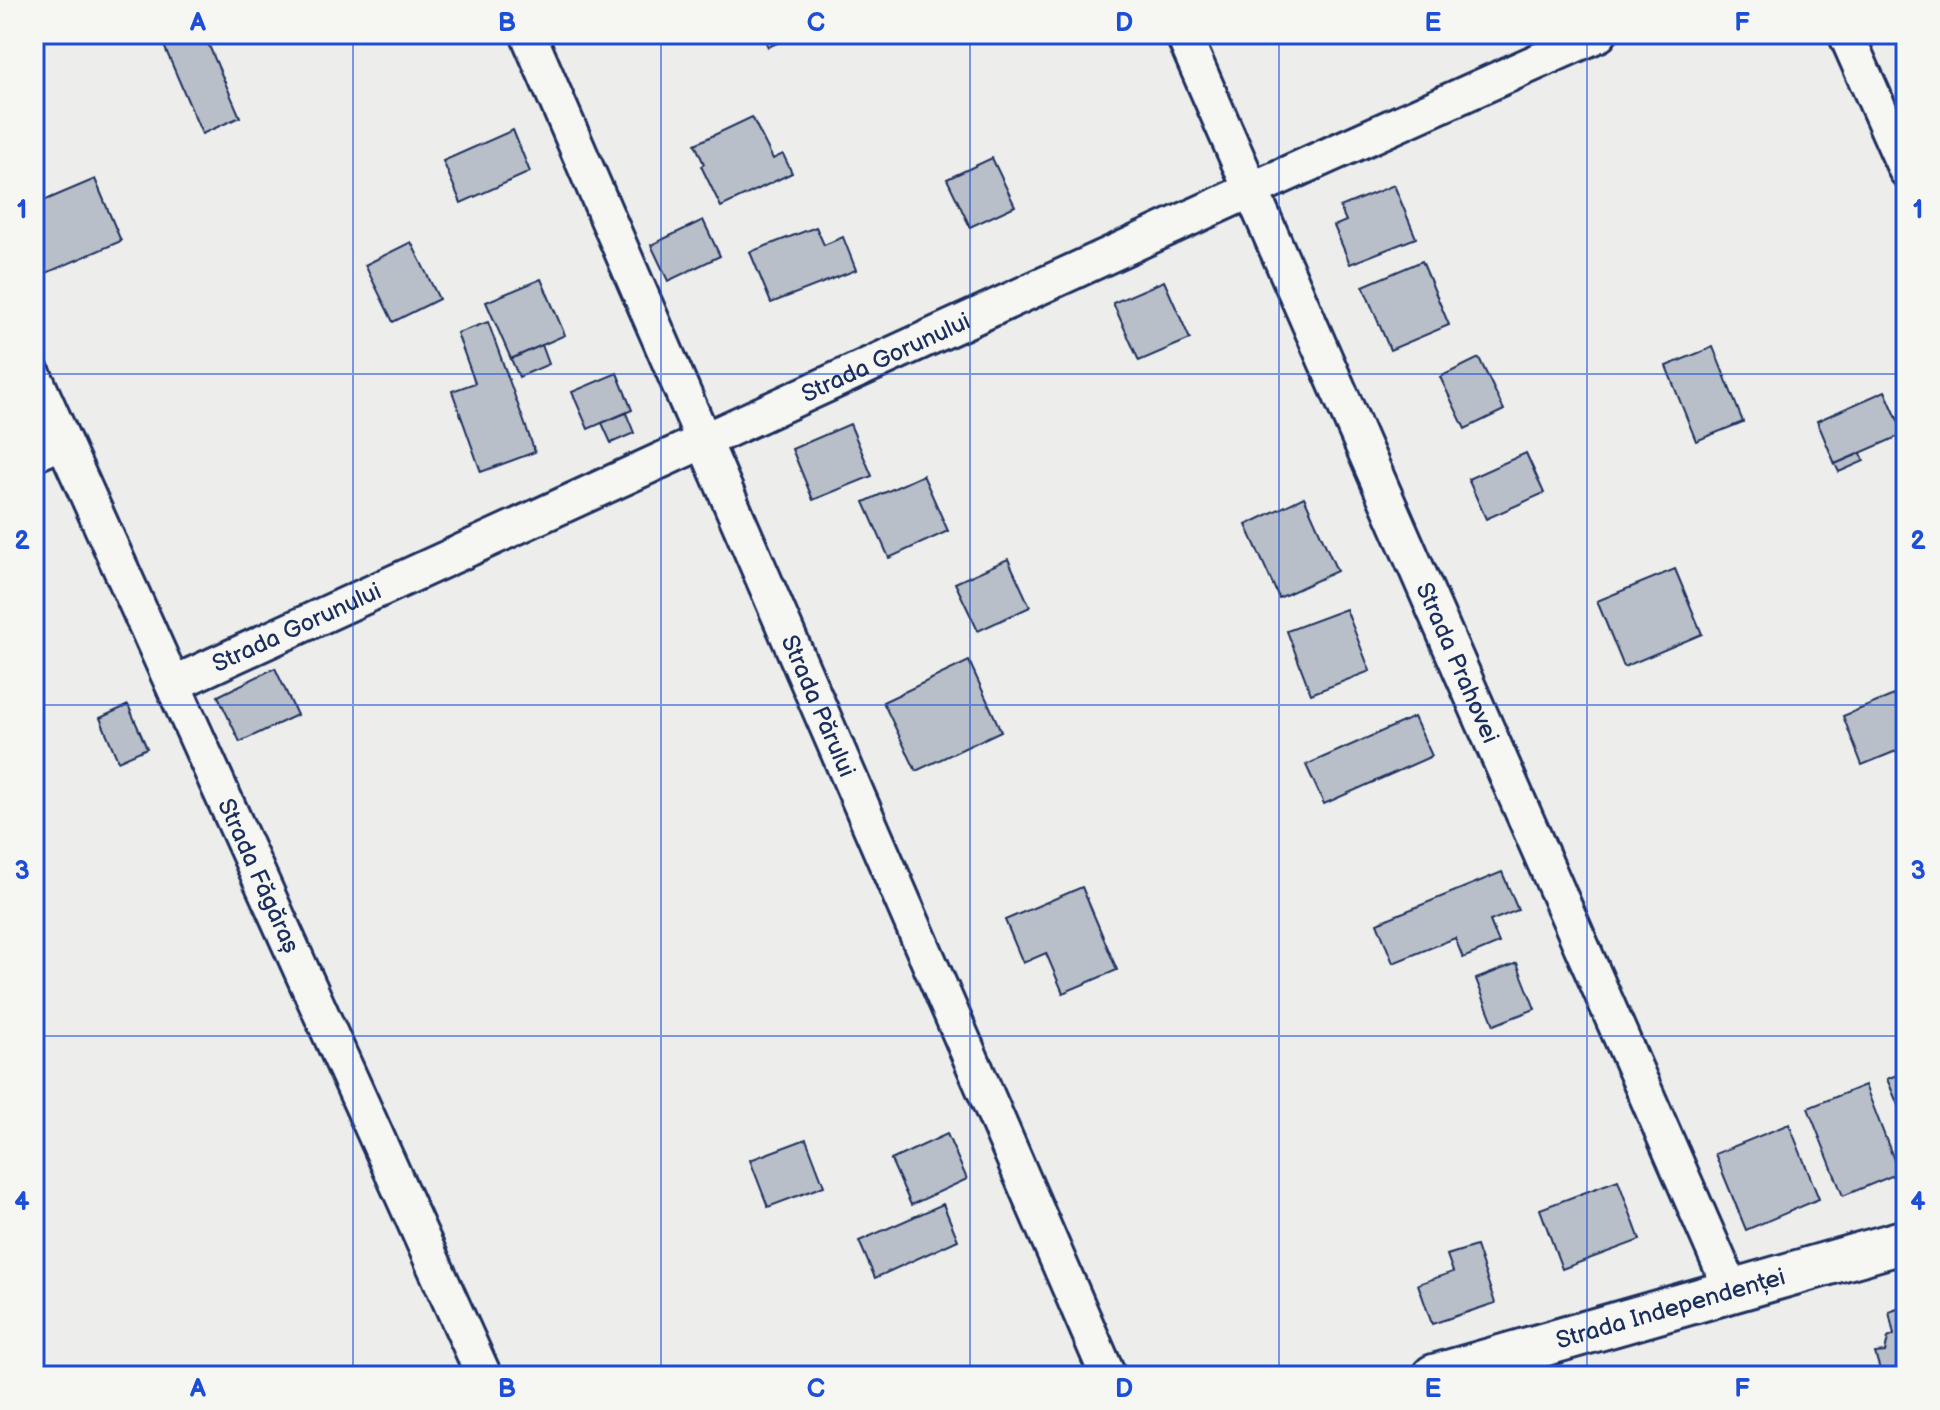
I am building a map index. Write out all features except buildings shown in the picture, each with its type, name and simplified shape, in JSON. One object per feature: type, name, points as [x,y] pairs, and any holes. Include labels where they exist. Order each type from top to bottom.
[{"type":"street","name":"Strada Părului","points":[[528,34],[1108,1376]]},
{"type":"street","name":"Strada Prahovei","points":[[1183,34],[1732,1291]]},
{"type":"street","name":"Strada Gorunului","points":[[173,684],[1599,34]]},
{"type":"street","points":[[1846,34],[1906,170]]},
{"type":"street","name":"Strada Făgăraș","points":[[34,376],[49,448],[173,684],[484,1376]]},
{"type":"street","name":"Strada Independenței","points":[[1434,1376],[1906,1241]]}]
